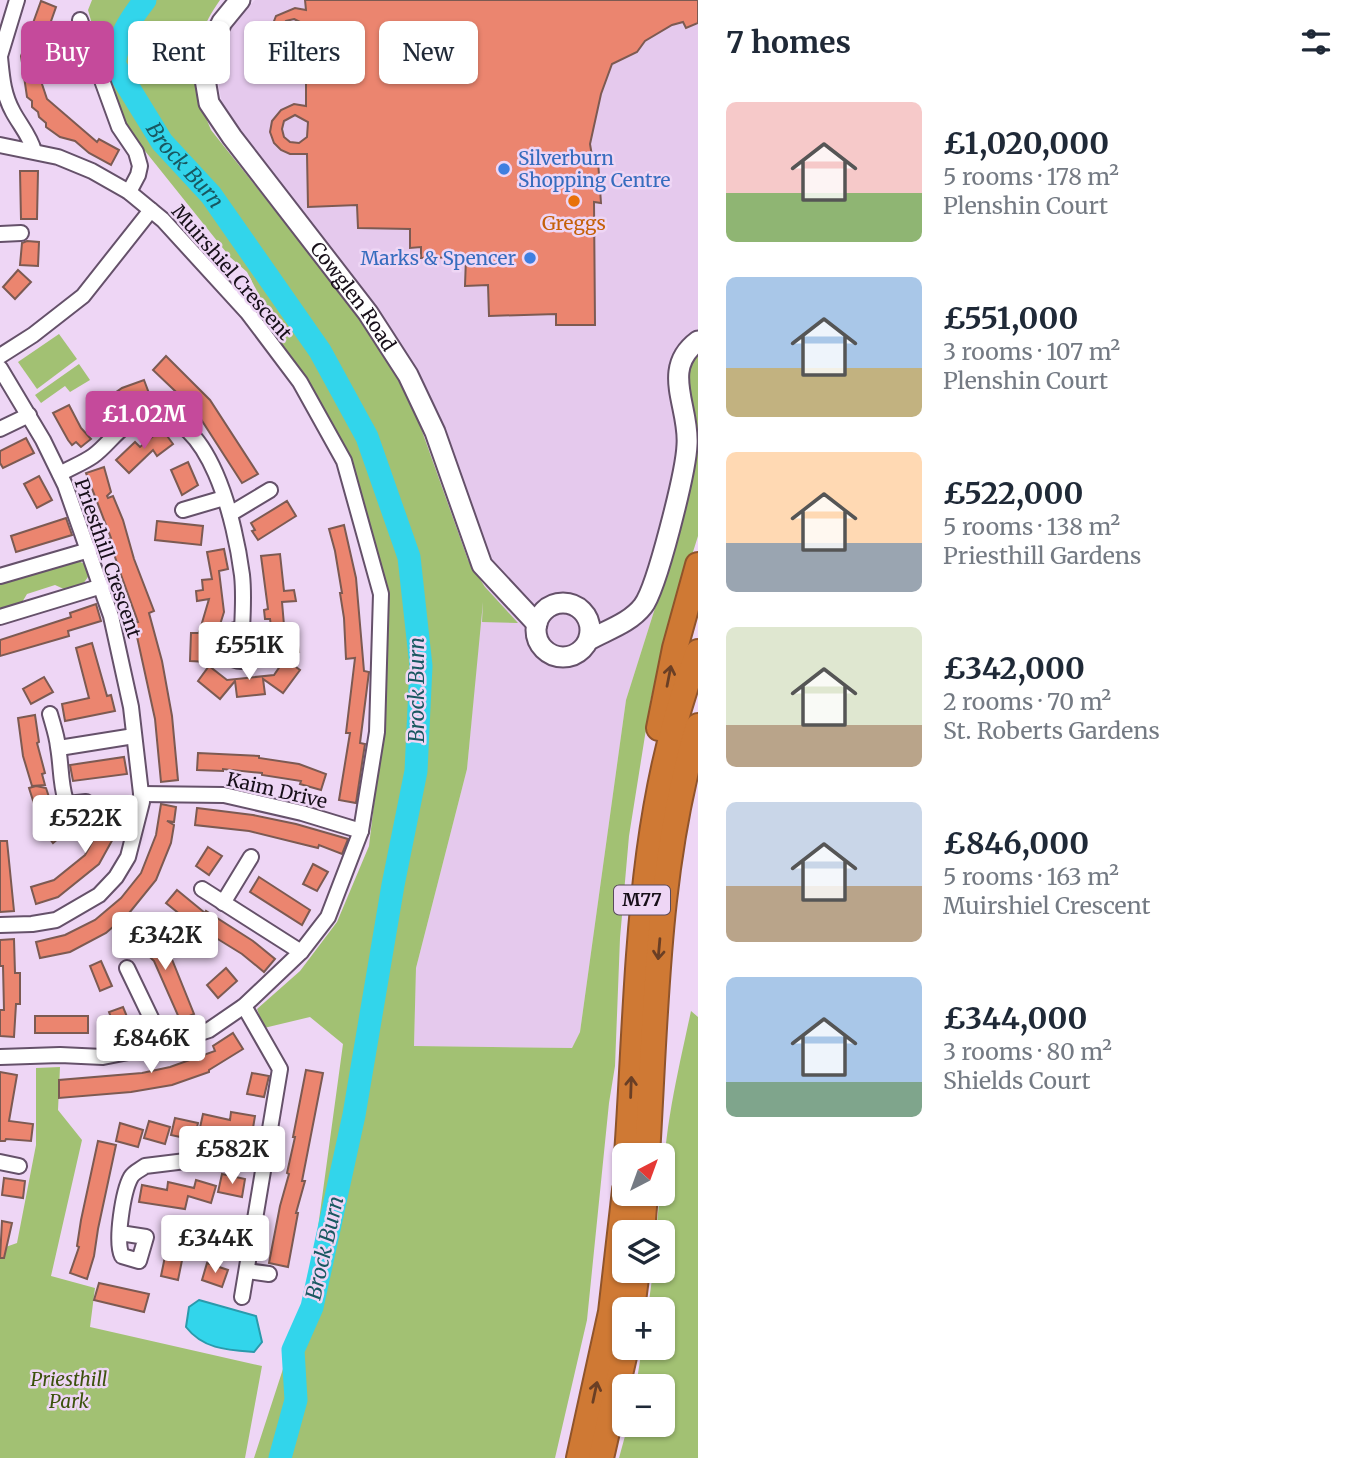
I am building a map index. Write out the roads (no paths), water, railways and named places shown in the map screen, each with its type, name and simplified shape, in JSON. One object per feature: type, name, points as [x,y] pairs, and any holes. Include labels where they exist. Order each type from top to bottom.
[{"type":"highway","points":[[654,885],[649,783],[675,648],[698,565]]},
{"type":"highway","name":"M77","points":[[649,1143],[659,948],[651,830],[667,753],[698,652]]},
{"type":"highway","name":"M77","points":[[628,1143],[654,885],[698,726]]},
{"type":"highway","points":[[654,885],[698,794]]},
{"type":"highway","points":[[579,1458],[611,1312],[623,1206]]},
{"type":"highway","points":[[601,1458],[623,1360]]},
{"type":"street","points":[[17,0],[0,57],[4,93],[31,140],[34,151]]},
{"type":"street","name":"Cowglen Road","points":[[240,0],[222,22],[213,40],[205,79],[209,103],[232,137],[368,313],[408,375],[435,432],[482,565],[494,580],[518,601],[542,616]]},
{"type":"street","points":[[103,84],[119,127],[136,152],[140,166],[129,192]]},
{"type":"street","name":"Muirshiel Crescent","points":[[0,145],[58,157],[129,192],[163,220],[248,313],[300,382],[344,461],[381,594],[377,732],[361,831],[328,917],[301,952],[244,1006],[209,1030],[164,1045],[103,1057],[0,1057]]},
{"type":"street","points":[[0,356],[33,335],[83,296],[151,210]]},
{"type":"street","points":[[0,234],[21,233]]},
{"type":"street","points":[[589,640],[589,620],[581,609],[568,603],[553,604],[542,616],[536,631],[541,646],[553,655],[567,657],[576,654],[589,640],[634,616],[645,604],[655,579],[684,470],[688,443],[677,368],[685,353],[698,341]]},
{"type":"street","name":"Priesthill Crescent","points":[[0,368],[60,474],[102,586],[125,674],[142,802],[128,857],[116,877],[99,895],[56,920],[0,925]]},
{"type":"street","points":[[0,429],[29,415]]},
{"type":"street","points":[[60,474],[92,456],[127,424],[137,419],[168,417],[189,431],[213,467],[230,514],[242,577],[242,629]]},
{"type":"street","points":[[230,514],[270,490]]},
{"type":"street","points":[[183,510],[224,498]]},
{"type":"street","points":[[0,576],[89,550]]},
{"type":"street","points":[[0,617],[102,586]]},
{"type":"street","points":[[589,620],[619,625]]},
{"type":"street","points":[[50,714],[59,748],[67,804],[75,819],[82,824]]},
{"type":"street","points":[[59,748],[134,736]]},
{"type":"street","name":"Kaim Drive","points":[[141,794],[224,795],[302,813],[361,831]]},
{"type":"street","points":[[67,804],[86,802]]},
{"type":"street","points":[[223,903],[251,857]]},
{"type":"street","points":[[202,889],[301,952]]},
{"type":"street","points":[[127,968],[164,1045]]},
{"type":"street","points":[[242,1297],[280,1069],[244,1006]]},
{"type":"street","points":[[120,1233],[126,1189],[133,1175],[145,1166],[267,1151]]},
{"type":"street","points":[[0,1162],[19,1166]]},
{"type":"street","points":[[247,1271],[269,1274]]},
{"type":"water","points":[[199,1300],[256,1316],[262,1342],[254,1352],[225,1349],[200,1340],[186,1327],[189,1307]]},
{"type":"waterway","name":"Brock Burn","points":[[145,0],[125,30],[114,64],[162,142],[211,195],[320,351],[367,437],[409,557],[421,666],[416,771],[393,885],[354,1115],[312,1307],[293,1350],[296,1400],[280,1458]]},
{"type":"place","name":"Silverburn Shopping Centre","points":[[504,169]]},
{"type":"place","name":"Greggs","points":[[574,201]]},
{"type":"place","name":"Marks & Spencer","points":[[530,258]]},
{"type":"park label","name":"Priesthill Park","points":[[69,1390]]}]
